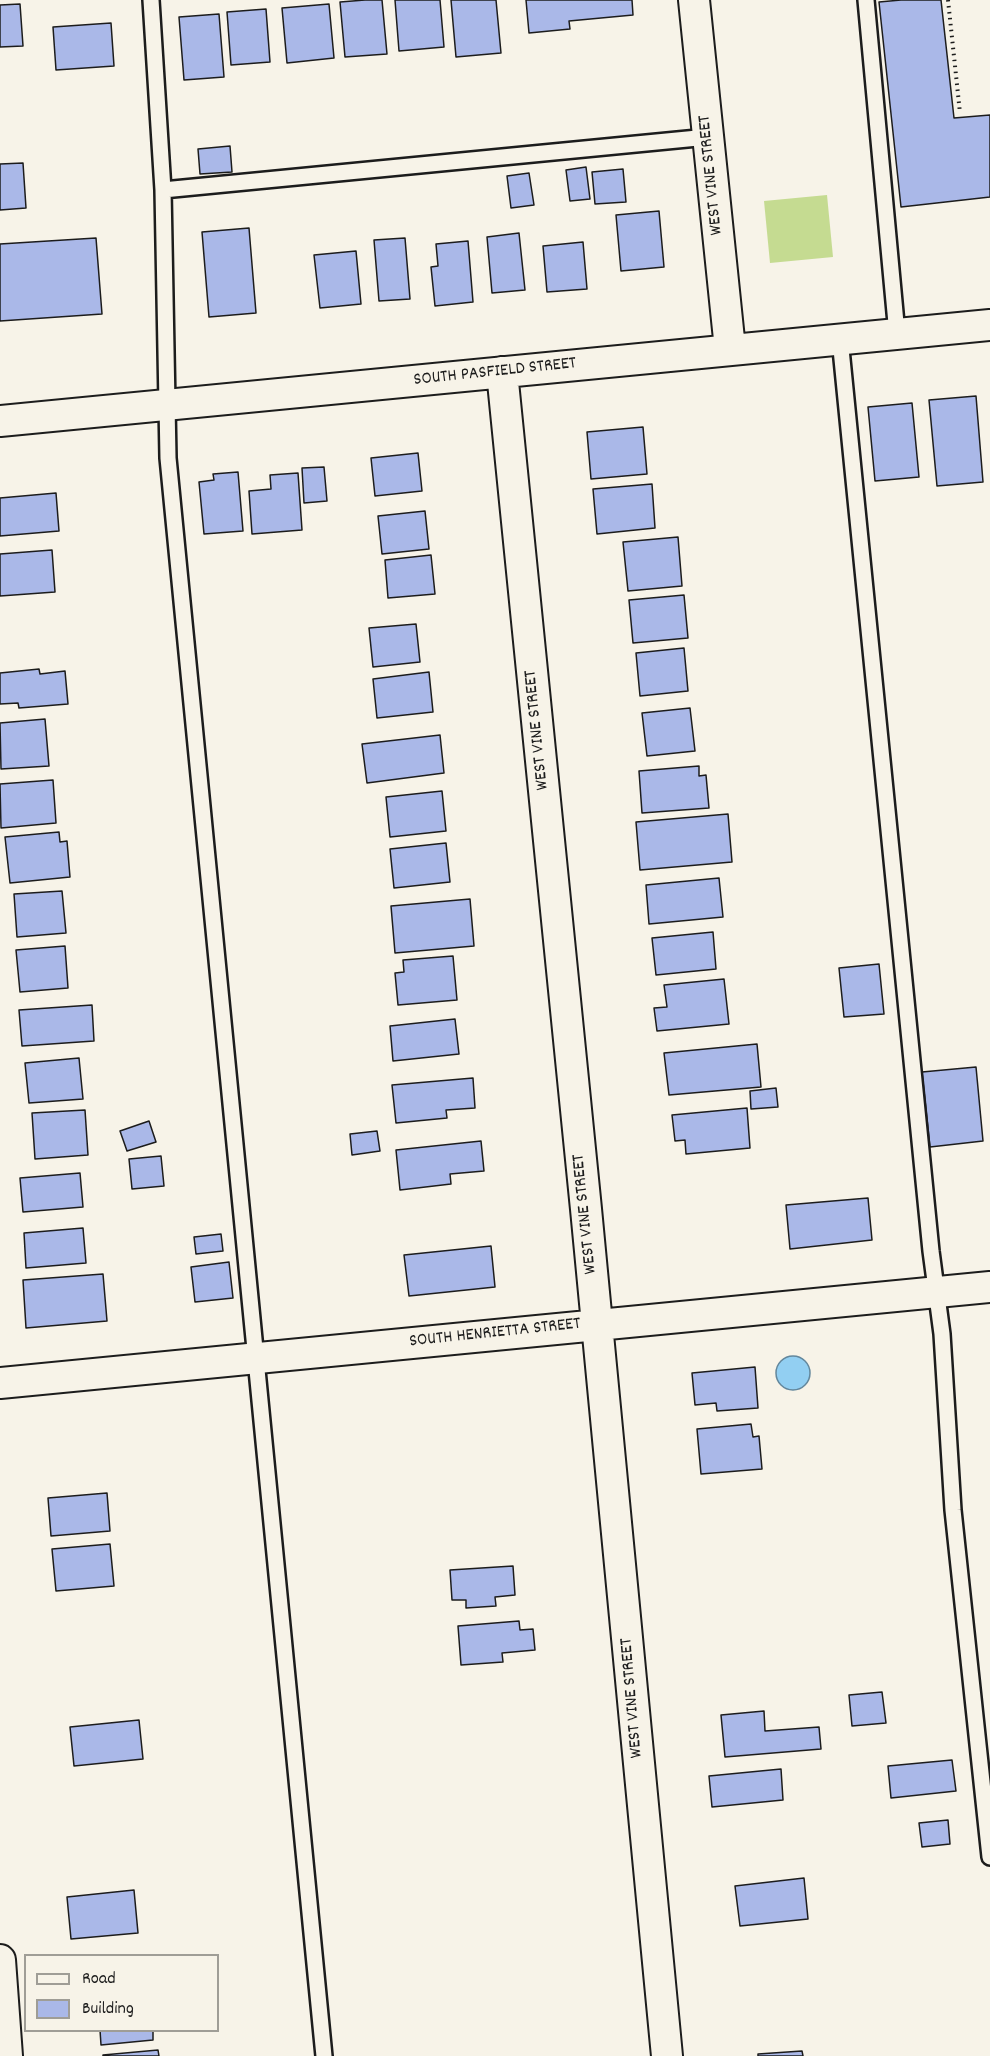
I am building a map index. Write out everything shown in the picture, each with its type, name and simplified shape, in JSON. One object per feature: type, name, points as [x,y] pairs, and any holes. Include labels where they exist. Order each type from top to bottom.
[{"type":"street","name":"WEST VINE STREET","points":[[694,0],[730,349]]},
{"type":"street","name":"SOUTH PASFIELD STREET","points":[[0,421],[990,325]]},
{"type":"street","name":"WEST VINE STREET","points":[[502,372],[667,2056]]},
{"type":"street","name":"SOUTH HENRIETTA STREET","points":[[0,1383],[990,1287]]},
{"type":"street","points":[[0,1960],[6,2056]]},
{"type":"lane","points":[[151,0],[163,190],[168,458],[324,2056]]},
{"type":"lane","points":[[866,0],[897,334]]},
{"type":"lane","points":[[163,190],[708,137]]},
{"type":"lane","points":[[840,339],[931,1251],[942,1334],[953,1510],[990,1857]]},
{"type":"path","points":[[948,0],[960,113]]},
{"type":"green space","points":[[827,195],[833,257],[770,263],[764,201]]},
{"type":"water","points":[[793,1356],[805,1361],[810,1373],[805,1385],[793,1390],[781,1385],[776,1373],[781,1361]]},
{"type":"building","points":[[382,0],[387,54],[345,57],[340,2]]},
{"type":"building","points":[[395,0],[440,0],[444,47],[399,51]]},
{"type":"building","points":[[451,0],[496,0],[501,53],[456,57]]},
{"type":"building","points":[[526,0],[632,0],[633,15],[569,21],[570,29],[529,33]]},
{"type":"building","points":[[941,0],[954,118],[990,115],[990,197],[901,207],[879,2]]},
{"type":"building","points":[[20,4],[23,46],[0,47],[0,5]]},
{"type":"building","points":[[329,4],[334,58],[287,63],[282,8]]},
{"type":"building","points":[[266,9],[270,62],[231,65],[227,12]]},
{"type":"building","points":[[219,14],[224,77],[184,80],[179,17]]},
{"type":"building","points":[[111,23],[114,66],[56,70],[53,27]]},
{"type":"building","points":[[230,146],[232,172],[200,174],[198,149]]},
{"type":"building","points":[[23,163],[26,208],[0,210],[0,164]]},
{"type":"building","points":[[586,167],[590,199],[570,201],[566,170]]},
{"type":"building","points":[[623,169],[626,202],[595,204],[592,172]]},
{"type":"building","points":[[529,173],[534,205],[511,208],[507,176]]},
{"type":"building","points":[[659,211],[664,267],[621,271],[616,215]]},
{"type":"building","points":[[249,228],[256,313],[209,317],[202,232]]},
{"type":"building","points":[[519,233],[525,290],[492,293],[487,237]]},
{"type":"building","points":[[96,238],[102,314],[0,321],[0,244]]},
{"type":"building","points":[[405,238],[410,299],[379,301],[374,240]]},
{"type":"building","points":[[468,241],[473,302],[435,306],[431,267],[438,266],[436,244]]},
{"type":"building","points":[[583,242],[587,289],[547,292],[543,246]]},
{"type":"building","points":[[356,251],[361,304],[320,308],[314,255]]},
{"type":"building","points":[[976,396],[983,482],[937,486],[929,400]]},
{"type":"building","points":[[912,403],[919,477],[875,481],[868,407]]},
{"type":"building","points":[[643,427],[647,474],[591,479],[587,432]]},
{"type":"building","points":[[418,453],[422,491],[375,496],[371,458]]},
{"type":"building","points":[[324,467],[327,501],[304,503],[302,468]]},
{"type":"building","points":[[238,472],[243,531],[204,534],[199,482],[214,480],[213,474]]},
{"type":"building","points":[[298,473],[302,530],[252,534],[249,491],[271,489],[270,475]]},
{"type":"building","points":[[652,484],[655,528],[597,534],[593,489]]},
{"type":"building","points":[[56,493],[59,531],[0,536],[0,498]]},
{"type":"building","points":[[425,511],[429,549],[382,554],[378,516]]},
{"type":"building","points":[[678,537],[682,586],[628,591],[623,542]]},
{"type":"building","points":[[52,550],[55,592],[0,596],[0,554]]},
{"type":"building","points":[[431,555],[435,594],[388,598],[385,560]]},
{"type":"building","points":[[684,595],[688,638],[633,643],[629,600]]},
{"type":"building","points":[[416,624],[420,662],[373,667],[369,628]]},
{"type":"building","points":[[684,648],[688,691],[640,696],[636,653]]},
{"type":"building","points":[[39,669],[40,674],[65,671],[68,704],[19,708],[18,703],[0,704],[0,673]]},
{"type":"building","points":[[429,672],[433,712],[377,718],[373,679]]},
{"type":"building","points":[[690,708],[695,751],[647,756],[642,713]]},
{"type":"building","points":[[45,719],[49,766],[1,769],[0,723]]},
{"type":"building","points":[[440,735],[444,773],[367,783],[362,744]]},
{"type":"building","points":[[699,766],[699,776],[706,775],[709,808],[642,813],[639,771]]},
{"type":"building","points":[[53,780],[56,823],[1,828],[0,784]]},
{"type":"building","points":[[442,791],[446,831],[390,837],[386,797]]},
{"type":"building","points":[[728,814],[732,862],[640,870],[636,822]]},
{"type":"building","points":[[59,832],[60,842],[67,841],[70,877],[10,883],[5,837]]},
{"type":"building","points":[[446,843],[450,882],[394,888],[390,849]]},
{"type":"building","points":[[719,878],[723,917],[649,924],[646,885]]},
{"type":"building","points":[[62,891],[66,933],[17,937],[14,894]]},
{"type":"building","points":[[470,899],[474,946],[395,953],[391,906]]},
{"type":"building","points":[[713,932],[716,969],[656,975],[652,938]]},
{"type":"building","points":[[65,946],[68,988],[20,992],[16,950]]},
{"type":"building","points":[[453,956],[457,1000],[398,1005],[395,973],[404,972],[403,960]]},
{"type":"building","points":[[879,964],[884,1014],[844,1017],[839,968]]},
{"type":"building","points":[[724,979],[729,1024],[657,1031],[654,1008],[667,1007],[664,985]]},
{"type":"building","points":[[92,1005],[94,1041],[22,1046],[19,1010]]},
{"type":"building","points":[[455,1019],[459,1054],[393,1061],[390,1026]]},
{"type":"building","points":[[757,1044],[761,1087],[669,1095],[664,1053]]},
{"type":"building","points":[[79,1058],[83,1099],[29,1103],[25,1063]]},
{"type":"building","points":[[976,1067],[983,1141],[930,1147],[922,1072]]},
{"type":"building","points":[[473,1078],[475,1108],[446,1110],[447,1118],[396,1123],[392,1085]]},
{"type":"building","points":[[776,1088],[778,1107],[751,1109],[750,1091]]},
{"type":"building","points":[[747,1108],[750,1148],[686,1154],[685,1140],[675,1141],[672,1115]]},
{"type":"building","points":[[85,1110],[88,1155],[35,1159],[32,1113]]},
{"type":"building","points":[[149,1121],[156,1142],[127,1151],[120,1131]]},
{"type":"building","points":[[377,1131],[380,1151],[352,1155],[350,1134]]},
{"type":"building","points":[[481,1141],[484,1171],[450,1174],[451,1184],[400,1190],[396,1150]]},
{"type":"building","points":[[161,1156],[164,1186],[132,1189],[129,1159]]},
{"type":"building","points":[[80,1173],[83,1207],[23,1212],[20,1178]]},
{"type":"building","points":[[868,1198],[872,1240],[790,1249],[786,1205]]},
{"type":"building","points":[[83,1228],[86,1263],[26,1268],[24,1233]]},
{"type":"building","points":[[221,1234],[223,1251],[196,1254],[194,1237]]},
{"type":"building","points":[[491,1246],[495,1287],[409,1296],[404,1255]]},
{"type":"building","points":[[229,1262],[233,1298],[195,1302],[191,1267]]},
{"type":"building","points":[[103,1274],[107,1321],[26,1328],[23,1280]]},
{"type":"building","points":[[755,1367],[758,1408],[717,1411],[716,1403],[695,1405],[692,1373]]},
{"type":"building","points":[[751,1424],[753,1437],[759,1436],[762,1469],[701,1474],[697,1429]]},
{"type":"building","points":[[107,1493],[110,1531],[51,1536],[48,1498]]},
{"type":"building","points":[[110,1544],[114,1586],[56,1591],[52,1549]]},
{"type":"building","points":[[513,1566],[515,1595],[495,1597],[496,1606],[466,1608],[466,1600],[452,1600],[450,1570]]},
{"type":"building","points":[[519,1621],[520,1630],[533,1629],[535,1650],[502,1653],[503,1662],[461,1665],[458,1626]]},
{"type":"building","points":[[882,1692],[886,1723],[852,1726],[849,1695]]},
{"type":"building","points":[[764,1711],[765,1731],[819,1727],[821,1749],[725,1757],[721,1715]]},
{"type":"building","points":[[139,1720],[143,1759],[74,1766],[70,1727]]},
{"type":"building","points":[[952,1760],[956,1791],[891,1798],[888,1766]]},
{"type":"building","points":[[781,1769],[783,1800],[712,1807],[709,1776]]},
{"type":"building","points":[[948,1820],[950,1844],[922,1847],[919,1823]]},
{"type":"building","points":[[804,1878],[808,1919],[740,1926],[735,1886]]},
{"type":"building","points":[[134,1890],[138,1933],[71,1939],[67,1897]]},
{"type":"building","points":[[100,2032],[153,2032],[153,2040],[101,2045]]},
{"type":"building","points":[[158,2050],[159,2056],[103,2056],[103,2055]]},
{"type":"building","points":[[802,2051],[803,2056],[758,2056],[758,2054]]}]
